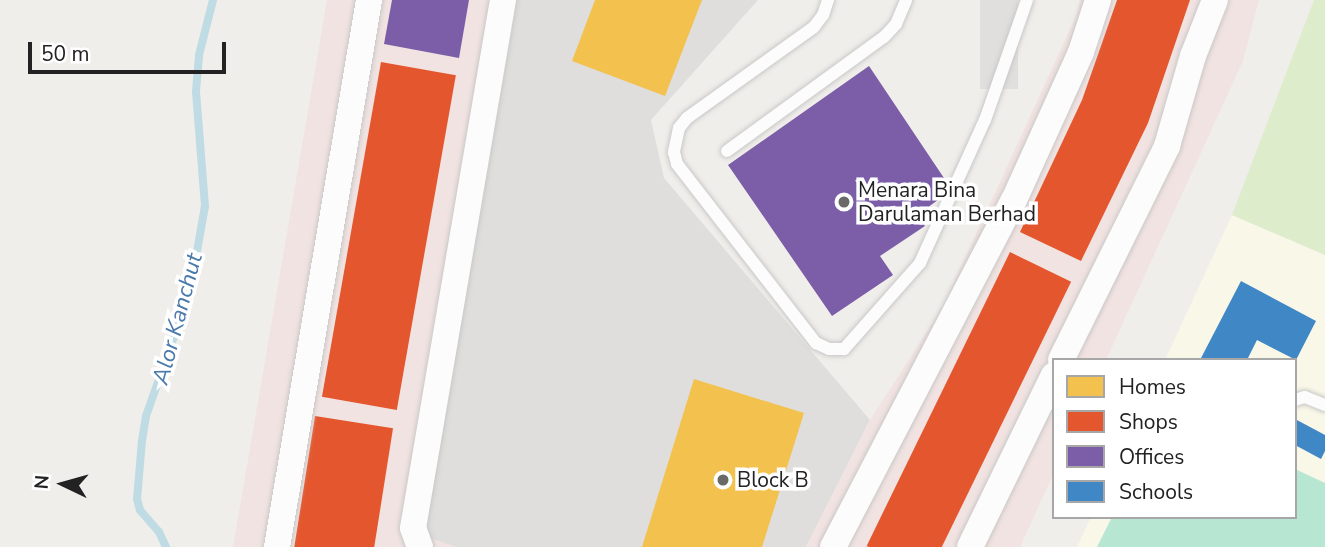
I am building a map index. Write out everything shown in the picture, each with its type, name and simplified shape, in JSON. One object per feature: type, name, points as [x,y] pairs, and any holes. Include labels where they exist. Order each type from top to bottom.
[{"type":"street","points":[[277,547],[369,0]]},
{"type":"street","points":[[419,547],[413,528],[503,0]]},
{"type":"street","points":[[832,547],[1014,200],[1080,52],[1098,0]]},
{"type":"street","points":[[1063,358],[1167,146],[1193,56],[1215,0]]},
{"type":"street","points":[[970,547],[1051,386]]},
{"type":"lane","points":[[828,0],[823,16],[814,27],[687,118],[679,128],[674,152],[677,164],[816,343],[829,349],[844,349],[920,263],[985,120],[1027,0]]},
{"type":"lane","points":[[727,151],[884,37],[895,24],[906,0]]},
{"type":"lane","points":[[1297,399],[1305,397],[1325,405]]},
{"type":"shaded area","points":[[327,0],[517,0],[424,536],[456,547],[233,547]]},
{"type":"shaded area","points":[[517,0],[758,0],[651,120],[664,178],[870,420],[806,547],[456,547],[424,536]]},
{"type":"shaded area","points":[[980,0],[1018,0],[1018,89],[980,89]]},
{"type":"shaded area","points":[[1080,0],[1259,0],[1243,61],[1107,358],[1052,358],[1052,477],[1020,547],[806,547],[870,420],[942,308],[1076,16]]},
{"type":"shaded area","points":[[1232,215],[1325,255],[1325,547],[1077,547],[1090,519],[1297,519],[1297,358],[1166,358]]},
{"type":"green space","points":[[1314,0],[1325,0],[1325,255],[1232,215]]},
{"type":"green space","points":[[1297,470],[1325,483],[1325,547],[1097,547],[1111,519],[1297,519]]},
{"type":"building: Homes","points":[[595,0],[702,0],[665,96],[572,61]]},
{"type":"building: Homes","name":"Block B","points":[[694,379],[804,413],[762,547],[642,547]]},
{"type":"building: Shops","points":[[1117,0],[1190,0],[1148,123],[1081,261],[1020,232],[1082,100]]},
{"type":"building: Shops","points":[[381,62],[456,75],[397,410],[322,397]]},
{"type":"building: Shops","points":[[1010,252],[1071,282],[942,547],[867,546]]},
{"type":"building: Shops","points":[[315,416],[393,428],[374,547],[294,547]]},
{"type":"building: Offices","points":[[392,0],[469,0],[459,58],[384,44]]},
{"type":"building: Offices","name":"Menara Bina Darulaman Berhad","points":[[869,66],[952,190],[917,215],[925,226],[880,256],[893,275],[832,316],[728,165]]},
{"type":"building: Schools","points":[[1241,281],[1316,321],[1297,358],[1257,340],[1248,358],[1201,358]]},
{"type":"building: Schools","points":[[1297,420],[1325,435],[1325,451],[1321,459],[1297,446]]},
{"type":"waterway","name":"Alor Kanchut","points":[[166,547],[159,532],[140,510],[137,499],[146,416],[190,291],[205,206],[196,91],[199,55],[213,0]]},
{"type":"place","name":"Menara Bina Darulaman Berhad","points":[[844,202]]},
{"type":"place","name":"Block B","points":[[723,480]]}]
